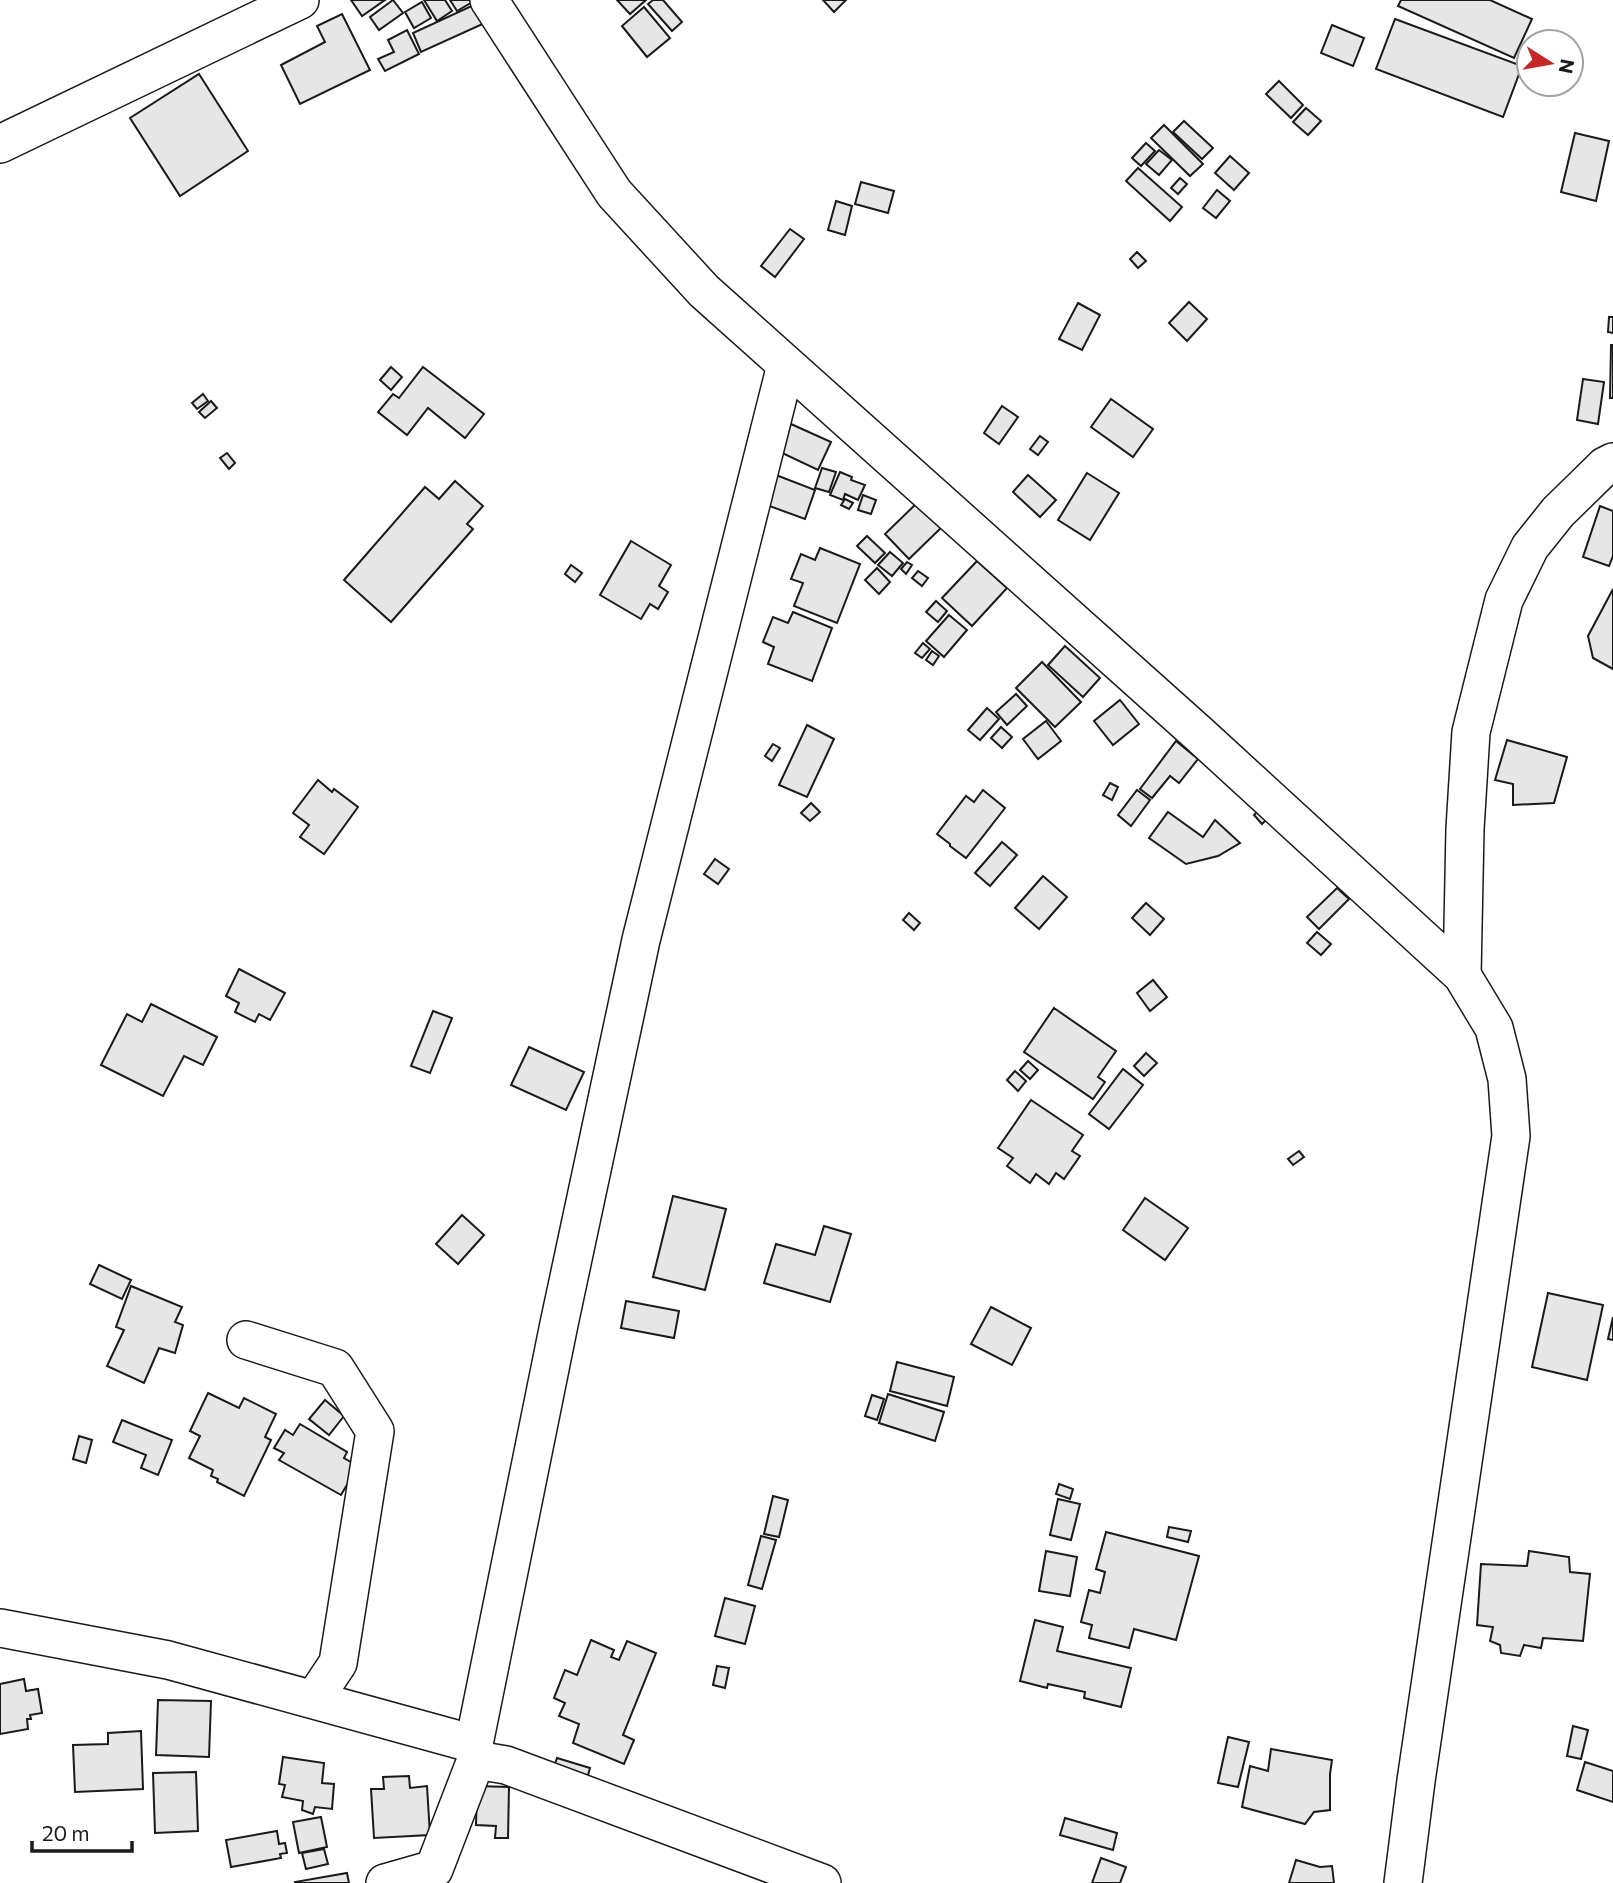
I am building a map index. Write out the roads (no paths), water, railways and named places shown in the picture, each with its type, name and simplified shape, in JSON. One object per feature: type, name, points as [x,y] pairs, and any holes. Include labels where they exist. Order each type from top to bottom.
[{"type":"street","points":[[0,144],[300,0]]},
{"type":"street","points":[[489,0],[614,194],[704,291],[1199,734],[1462,975],[1494,1028],[1507,1079],[1511,1136],[1403,1883]]},
{"type":"street","points":[[385,1883],[434,1869],[475,1752],[556,1338],[641,940],[786,365]]},
{"type":"street","points":[[1462,975],[1465,829],[1471,732],[1504,600],[1530,547],[1558,512],[1605,466],[1613,462]]},
{"type":"street","points":[[246,1340],[335,1368],[375,1431],[338,1663],[314,1699]]},
{"type":"street","points":[[0,1628],[168,1660],[314,1699],[475,1752],[822,1883]]}]
